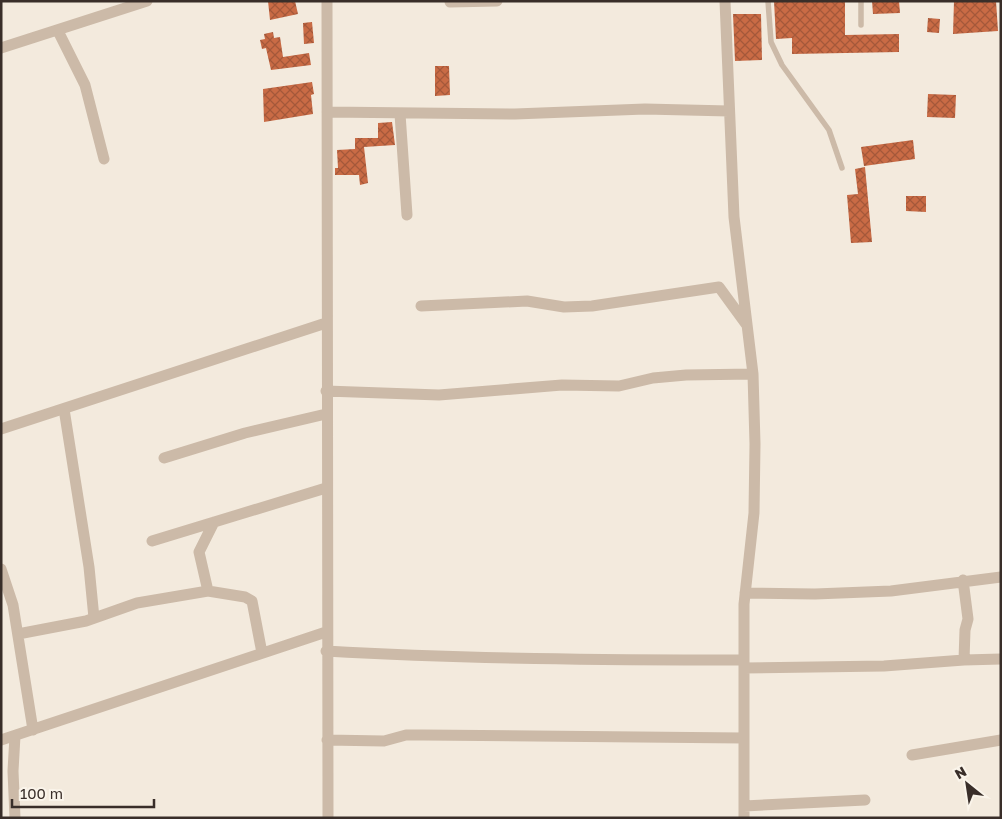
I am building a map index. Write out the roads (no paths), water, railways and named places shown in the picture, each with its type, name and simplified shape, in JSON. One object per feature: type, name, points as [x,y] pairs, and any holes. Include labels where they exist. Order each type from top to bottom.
[{"type":"street","points":[[1,48],[147,1]]},
{"type":"street","points":[[327,1],[326,651],[328,818]]},
{"type":"street","points":[[450,2],[497,1]]},
{"type":"street","points":[[725,1],[734,217],[753,374],[755,481],[745,593],[744,812],[865,800]]},
{"type":"street","points":[[58,31],[85,85],[104,159]]},
{"type":"street","points":[[327,112],[515,114],[646,109],[729,111]]},
{"type":"street","points":[[400,114],[407,215]]},
{"type":"street","points":[[421,306],[527,301],[564,307],[592,306],[719,287],[747,326]]},
{"type":"street","points":[[1,429],[326,323]]},
{"type":"street","points":[[326,391],[439,395],[562,385],[619,386],[653,378],[686,374],[753,374]]},
{"type":"street","points":[[64,409],[90,568],[94,618]]},
{"type":"street","points":[[164,458],[245,433],[326,414]]},
{"type":"street","points":[[152,541],[326,488]]},
{"type":"street","points":[[208,592],[199,552],[214,522]]},
{"type":"street","points":[[1,570],[13,605],[33,730]]},
{"type":"street","points":[[745,593],[815,594],[891,591],[922,588],[963,580],[1001,577]]},
{"type":"street","points":[[963,580],[968,619],[965,630],[964,660]]},
{"type":"street","points":[[18,634],[94,618],[137,603],[208,592],[246,597],[252,601],[262,654]]},
{"type":"street","points":[[1,740],[326,632]]},
{"type":"street","points":[[326,651],[425,657],[472,656],[560,660],[884,666],[1001,659]]},
{"type":"street","points":[[327,740],[384,741],[406,735],[743,738]]},
{"type":"street","points":[[15,736],[13,771],[15,818]]},
{"type":"street","points":[[912,755],[1001,740]]},
{"type":"lane","points":[[768,1],[771,42],[776,54],[829,130],[842,168]]},
{"type":"lane","points":[[861,1],[861,25]]}]
